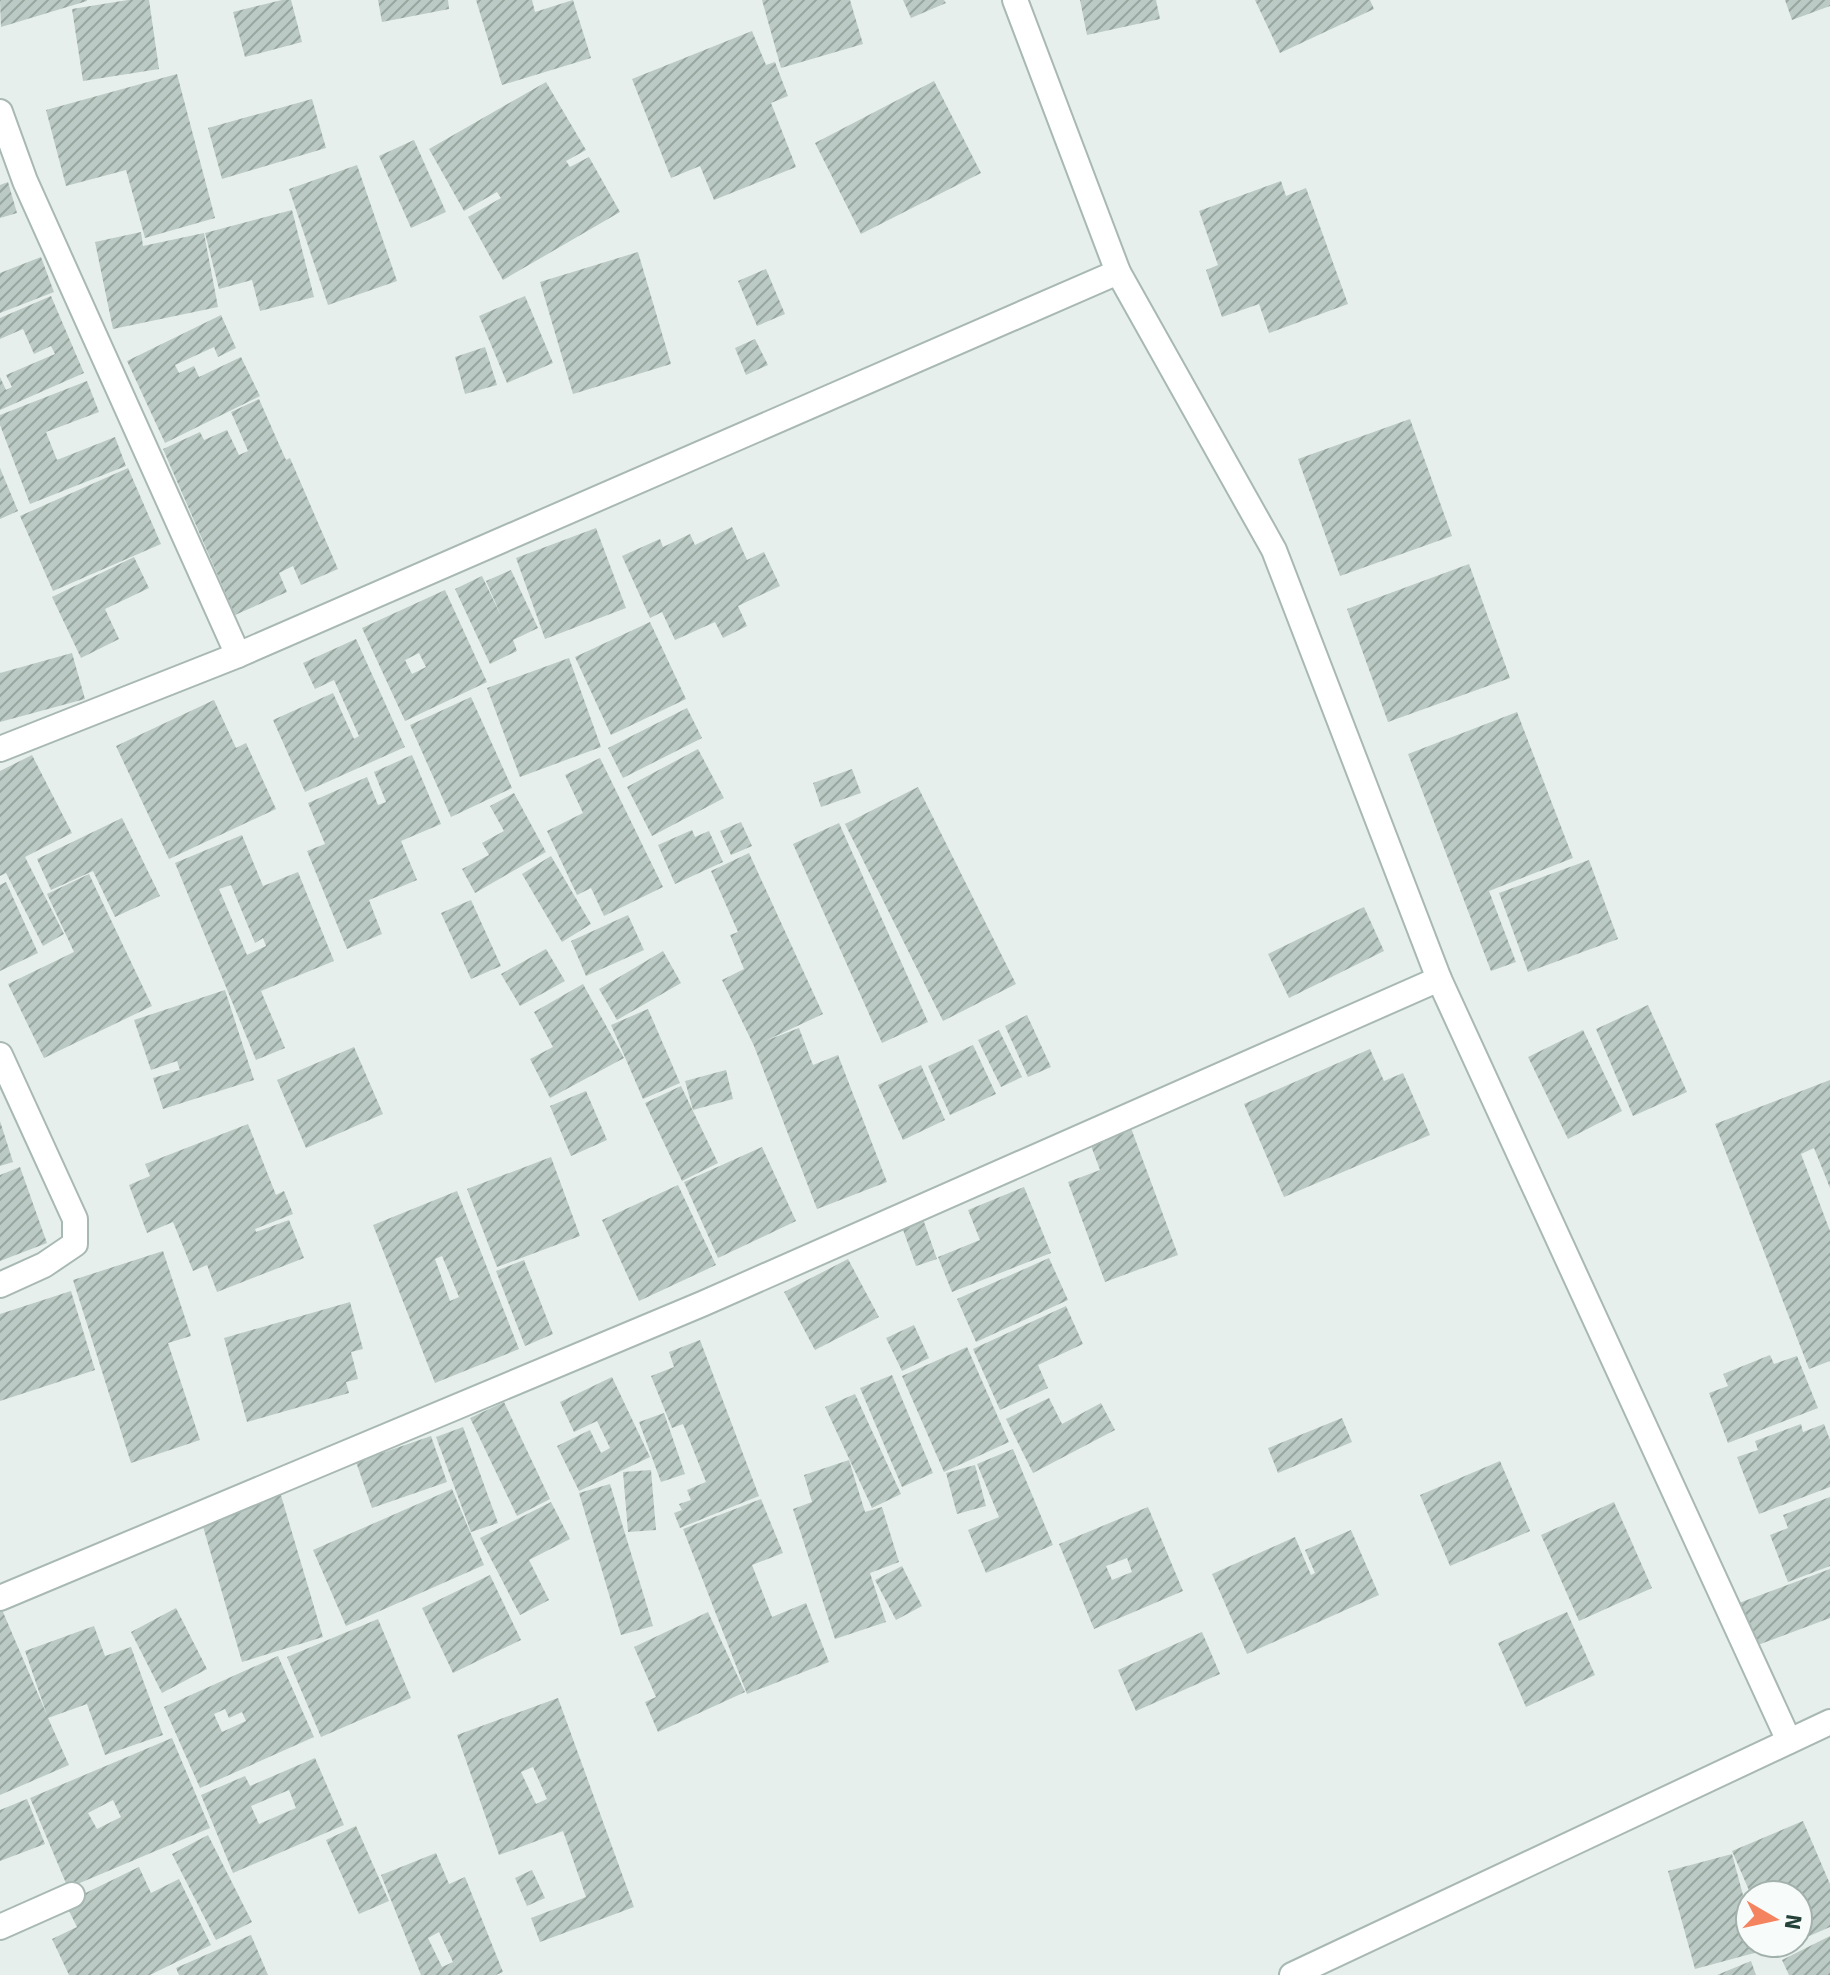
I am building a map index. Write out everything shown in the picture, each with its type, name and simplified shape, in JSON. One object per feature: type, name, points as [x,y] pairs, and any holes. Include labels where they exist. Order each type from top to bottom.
[{"type":"street","points":[[1015,0],[1118,272],[1274,550],[1439,979],[1789,1741]]},
{"type":"street","points":[[0,112],[25,181],[238,655]]},
{"type":"street","points":[[0,749],[238,655],[1118,272]]},
{"type":"street","points":[[0,1598],[702,1304],[1439,979]]},
{"type":"street","points":[[0,1055],[75,1219],[75,1244],[44,1265],[0,1285]]},
{"type":"street","points":[[1292,1975],[1830,1722]]},
{"type":"street","points":[[0,1927],[72,1895]]},
{"type":"building","points":[[0,0],[87,0],[87,1],[1,27]]},
{"type":"building","points":[[128,0],[149,0],[159,69],[83,81],[72,9]]},
{"type":"building","points":[[291,0],[302,42],[245,57],[233,12]]},
{"type":"building","points":[[378,0],[448,0],[449,9],[382,22]]},
{"type":"building","points":[[476,0],[532,0],[535,12],[573,0],[591,58],[502,85]]},
{"type":"building","points":[[762,0],[850,0],[863,44],[781,68]]},
{"type":"building","points":[[903,0],[944,0],[946,3],[911,18]]},
{"type":"building","points":[[1080,0],[1156,0],[1160,19],[1087,35]]},
{"type":"building","points":[[1255,0],[1370,0],[1374,9],[1280,53]]},
{"type":"building","points":[[1785,0],[1830,0],[1830,6],[1792,20]]},
{"type":"building","points":[[752,31],[766,65],[775,62],[788,96],[771,103],[796,167],[714,200],[700,166],[671,178],[632,79]]},
{"type":"building","points":[[177,74],[215,218],[145,238],[126,170],[66,186],[46,110]]},
{"type":"building","points":[[934,81],[981,173],[861,234],[815,143]]},
{"type":"building","points":[[546,82],[586,150],[566,161],[570,167],[589,157],[620,212],[503,280],[468,217],[501,198],[497,192],[464,211],[429,149]]},
{"type":"building","points":[[312,99],[326,148],[222,179],[208,128]]},
{"type":"building","points":[[414,140],[446,212],[411,228],[379,156]]},
{"type":"building","points":[[357,165],[397,281],[328,305],[289,189]]},
{"type":"building","points":[[1281,181],[1286,196],[1306,188],[1348,304],[1269,333],[1259,304],[1222,317],[1206,270],[1218,265],[1199,211]]},
{"type":"building","points":[[8,182],[17,213],[0,218],[0,185]]},
{"type":"building","points":[[292,210],[314,297],[260,311],[252,280],[219,289],[205,233]]},
{"type":"building","points":[[141,232],[143,246],[204,233],[218,307],[113,329],[95,242]]},
{"type":"building","points":[[638,252],[671,364],[573,394],[540,282]]},
{"type":"building","points":[[41,257],[54,292],[0,313],[0,273]]},
{"type":"building","points":[[766,269],[785,314],[757,326],[738,281]]},
{"type":"building","points":[[51,296],[84,373],[0,410],[0,377],[6,390],[12,387],[6,375],[55,354],[51,346],[34,354],[23,329],[0,339],[0,318]]},
{"type":"building","points":[[525,296],[553,363],[507,383],[479,316]]},
{"type":"building","points":[[221,315],[236,348],[218,357],[214,347],[175,365],[179,373],[194,366],[199,377],[241,357],[260,396],[165,443],[127,361]]},
{"type":"building","points":[[755,339],[768,365],[746,375],[735,348]]},
{"type":"building","points":[[485,347],[497,385],[465,394],[455,357]]},
{"type":"building","points":[[87,381],[99,412],[46,432],[57,460],[115,437],[126,466],[30,504],[0,425],[0,415]]},
{"type":"building","points":[[259,399],[286,460],[290,458],[338,569],[301,585],[293,566],[279,573],[287,592],[235,615],[163,449],[200,432],[204,440],[227,430],[239,455],[248,451],[231,412]]},
{"type":"building","points":[[1410,419],[1452,536],[1340,576],[1298,459]]},
{"type":"building","points":[[0,468],[18,511],[0,519]]},
{"type":"building","points":[[128,468],[161,544],[53,591],[20,516]]},
{"type":"building","points":[[732,527],[747,560],[764,552],[780,586],[738,606],[747,626],[723,638],[715,622],[675,640],[662,612],[650,618],[622,556],[660,539],[663,547],[690,534],[695,545]]},
{"type":"building","points":[[596,528],[626,608],[545,639],[516,558]]},
{"type":"building","points":[[134,557],[149,588],[105,609],[119,639],[81,658],[52,597]]},
{"type":"building","points":[[1469,564],[1510,678],[1388,722],[1347,609]]},
{"type":"building","points":[[511,570],[538,628],[513,640],[517,651],[490,664],[455,589],[482,576],[502,618],[486,581]]},
{"type":"building","points":[[445,590],[487,682],[405,721],[362,628]],"holes":[[[419,653],[426,667],[412,674],[405,660]]]},
{"type":"building","points":[[650,622],[686,699],[611,735],[575,657]]},
{"type":"building","points":[[356,639],[405,747],[305,792],[273,720],[333,693],[354,739],[359,736],[334,680],[315,689],[303,663]]},
{"type":"building","points":[[72,653],[85,699],[0,722],[0,673]]},
{"type":"building","points":[[569,658],[601,747],[520,777],[487,688]]},
{"type":"building","points":[[471,697],[512,788],[451,817],[410,725]]},
{"type":"building","points":[[214,700],[236,748],[246,743],[276,809],[169,859],[116,746]]},
{"type":"building","points":[[687,708],[702,738],[623,778],[608,748]]},
{"type":"building","points":[[1517,712],[1573,858],[1489,891],[1516,962],[1491,971],[1408,754]]},
{"type":"building","points":[[698,749],[724,798],[652,836],[627,787]]},
{"type":"building","points":[[32,755],[72,833],[25,857],[64,934],[43,946],[6,873],[0,876],[0,771]]},
{"type":"building","points":[[412,755],[441,824],[401,841],[417,880],[369,900],[382,934],[347,949],[307,851],[325,844],[308,803],[367,777],[378,805],[386,802],[374,772]]},
{"type":"building","points":[[600,758],[663,887],[604,916],[591,888],[577,895],[547,831],[583,813],[565,775]]},
{"type":"building","points":[[852,769],[861,793],[821,807],[813,783]]},
{"type":"building","points":[[918,787],[1016,984],[943,1021],[845,824]]},
{"type":"building","points":[[514,793],[546,852],[475,893],[462,869],[489,855],[482,843],[504,831],[490,806]]},
{"type":"building","points":[[122,818],[160,896],[115,917],[93,871],[51,890],[37,859]]},
{"type":"building","points":[[741,822],[752,846],[731,855],[720,831]]},
{"type":"building","points":[[839,823],[928,1022],[882,1043],[793,844]]},
{"type":"building","points":[[692,830],[695,837],[709,831],[723,862],[675,884],[658,845]]},
{"type":"building","points":[[242,835],[263,886],[298,872],[334,961],[261,991],[285,1048],[256,1060],[175,863]],"holes":[[[231,885],[255,943],[263,938],[266,946],[247,955],[219,889]]]},
{"type":"building","points":[[749,853],[823,1014],[765,1041],[799,1028],[813,1065],[838,1055],[887,1182],[817,1209],[754,1046],[722,980],[744,969],[730,935],[738,932],[711,871]]},
{"type":"building","points":[[551,856],[591,924],[562,942],[522,874]]},
{"type":"building","points":[[1589,860],[1618,939],[1528,972],[1499,893]]},
{"type":"building","points":[[89,874],[152,1006],[44,1058],[8,984],[74,952],[47,894]]},
{"type":"building","points":[[6,882],[38,953],[0,971],[0,885]]},
{"type":"building","points":[[471,900],[501,966],[471,979],[441,913]]},
{"type":"building","points":[[1364,907],[1384,951],[1289,998],[1268,954]]},
{"type":"building","points":[[628,915],[644,950],[586,976],[571,941]]},
{"type":"building","points":[[546,949],[565,981],[520,1006],[501,974]]},
{"type":"building","points":[[663,951],[681,983],[617,1020],[599,989]]},
{"type":"building","points":[[583,984],[624,1058],[550,1098],[530,1059],[553,1047],[534,1012]]},
{"type":"building","points":[[225,990],[254,1080],[163,1109],[153,1078],[180,1070],[177,1061],[151,1070],[134,1020]]},
{"type":"building","points":[[1648,1005],[1687,1092],[1633,1116],[1596,1029]]},
{"type":"building","points":[[648,1009],[680,1083],[643,1099],[611,1025]]},
{"type":"building","points":[[1027,1015],[1051,1067],[1028,1077],[1005,1026]]},
{"type":"building","points":[[999,1030],[1022,1077],[1001,1087],[978,1040]]},
{"type":"building","points":[[1583,1030],[1622,1111],[1568,1139],[1528,1057]]},
{"type":"building","points":[[973,1045],[996,1094],[950,1115],[928,1066]]},
{"type":"building","points":[[354,1047],[383,1114],[306,1148],[277,1080]]},
{"type":"building","points":[[1370,1049],[1384,1081],[1403,1073],[1430,1135],[1284,1197],[1244,1104]]},
{"type":"building","points":[[921,1065],[945,1120],[903,1140],[878,1085]]},
{"type":"building","points":[[726,1070],[733,1099],[693,1110],[685,1081]]},
{"type":"building","points":[[1830,1080],[1830,1188],[1814,1148],[1801,1154],[1830,1231],[1830,1361],[1809,1369],[1715,1124]]},
{"type":"building","points":[[681,1086],[718,1163],[682,1181],[645,1103]]},
{"type":"building","points":[[586,1091],[607,1140],[571,1156],[550,1106]]},
{"type":"building","points":[[0,1121],[13,1162],[0,1166]]},
{"type":"building","points":[[248,1124],[276,1195],[284,1191],[293,1214],[255,1229],[256,1232],[289,1220],[304,1258],[217,1292],[207,1265],[193,1271],[173,1222],[147,1233],[129,1185],[150,1176],[145,1164]]},
{"type":"building","points":[[1131,1128],[1178,1255],[1105,1282],[1068,1182],[1100,1170],[1090,1143]]},
{"type":"building","points":[[762,1147],[796,1221],[718,1258],[684,1182]]},
{"type":"building","points":[[551,1157],[580,1236],[497,1267],[467,1189]]},
{"type":"building","points":[[20,1167],[47,1243],[0,1261],[0,1175]]},
{"type":"building","points":[[678,1185],[716,1265],[639,1301],[602,1220]]},
{"type":"building","points":[[1024,1187],[1051,1253],[952,1292],[938,1257],[980,1240],[968,1210]]},
{"type":"building","points":[[457,1191],[519,1349],[435,1383],[373,1225]],"holes":[[[442,1256],[459,1297],[450,1301],[435,1259]]]},
{"type":"building","points":[[923,1219],[937,1259],[916,1266],[902,1227]]},
{"type":"building","points":[[163,1251],[191,1336],[168,1343],[200,1440],[131,1463],[73,1280]]},
{"type":"building","points":[[1049,1258],[1068,1300],[976,1342],[957,1299]]},
{"type":"building","points":[[848,1259],[879,1317],[815,1350],[784,1292]]},
{"type":"building","points":[[524,1260],[553,1334],[525,1346],[496,1271]]},
{"type":"building","points":[[71,1291],[95,1370],[0,1401],[0,1314]]},
{"type":"building","points":[[350,1302],[363,1349],[351,1352],[358,1379],[346,1382],[349,1393],[247,1422],[224,1338]]},
{"type":"building","points":[[1066,1306],[1083,1344],[1038,1365],[1048,1388],[1000,1410],[973,1349]]},
{"type":"building","points":[[914,1325],[929,1358],[902,1371],[886,1338]]},
{"type":"building","points":[[700,1340],[759,1496],[680,1528],[674,1513],[682,1510],[679,1504],[691,1500],[687,1490],[706,1482],[683,1424],[672,1428],[651,1376],[674,1367],[669,1352]]},
{"type":"building","points":[[967,1347],[1009,1442],[944,1472],[902,1376]]},
{"type":"building","points":[[1770,1355],[1774,1364],[1797,1356],[1818,1408],[1728,1443],[1709,1393],[1728,1386],[1723,1374]]},
{"type":"building","points":[[892,1375],[933,1473],[902,1487],[860,1388]]},
{"type":"building","points":[[612,1377],[650,1457],[579,1491],[557,1446],[590,1430],[601,1453],[610,1448],[597,1421],[574,1432],[560,1402]]},
{"type":"building","points":[[855,1394],[901,1494],[872,1508],[825,1407]]},
{"type":"building","points":[[1049,1398],[1062,1424],[1101,1403],[1115,1430],[1033,1473],[1006,1419]]},
{"type":"building","points":[[504,1402],[550,1499],[517,1516],[470,1418]]},
{"type":"building","points":[[664,1413],[685,1474],[661,1482],[639,1422]]},
{"type":"building","points":[[1342,1418],[1352,1442],[1278,1473],[1268,1448]]},
{"type":"building","points":[[1801,1424],[1803,1432],[1824,1424],[1830,1440],[1830,1487],[1759,1514],[1737,1457],[1758,1450],[1755,1441]]},
{"type":"building","points":[[463,1427],[498,1523],[471,1532],[436,1437]]},
{"type":"building","points":[[431,1436],[447,1482],[372,1508],[356,1462]]},
{"type":"building","points":[[1013,1449],[1053,1545],[986,1573],[968,1530],[999,1517],[977,1464]]},
{"type":"building","points":[[849,1460],[865,1512],[882,1507],[899,1562],[870,1573],[886,1622],[835,1639],[793,1509],[812,1502],[804,1475]]},
{"type":"building","points":[[1500,1461],[1530,1531],[1450,1566],[1420,1495]]},
{"type":"building","points":[[975,1465],[986,1506],[957,1514],[946,1473]]},
{"type":"building","points":[[651,1470],[656,1530],[628,1532],[623,1472]]},
{"type":"building","points":[[610,1484],[653,1626],[621,1635],[579,1493]]},
{"type":"building","points":[[452,1489],[484,1565],[346,1626],[313,1550]]},
{"type":"building","points":[[280,1492],[323,1637],[242,1662],[200,1516]]},
{"type":"building","points":[[1830,1497],[1830,1566],[1788,1582],[1770,1535],[1788,1528],[1783,1515]]},
{"type":"building","points":[[761,1499],[783,1553],[752,1565],[772,1617],[806,1603],[829,1662],[747,1694],[683,1529]]},
{"type":"building","points":[[551,1502],[570,1539],[529,1560],[549,1600],[520,1615],[480,1538]]},
{"type":"building","points":[[1614,1502],[1652,1588],[1579,1621],[1541,1535]]},
{"type":"building","points":[[1148,1507],[1183,1591],[1094,1629],[1059,1544]],"holes":[[[1127,1558],[1132,1572],[1112,1580],[1106,1566]]]},
{"type":"building","points":[[1351,1530],[1379,1595],[1247,1654],[1212,1574],[1295,1537],[1311,1575],[1315,1573],[1305,1550]]},
{"type":"building","points":[[902,1566],[922,1606],[896,1620],[875,1580]]},
{"type":"building","points":[[1830,1569],[1830,1618],[1755,1646],[1739,1603]]},
{"type":"building","points":[[490,1575],[521,1640],[453,1673],[422,1608]]},
{"type":"building","points":[[0,1605],[47,1715],[25,1651],[94,1626],[105,1656],[131,1647],[163,1735],[105,1755],[87,1704],[48,1718],[69,1765],[0,1795]]},
{"type":"building","points":[[176,1608],[207,1669],[162,1693],[131,1632]]},
{"type":"building","points":[[708,1612],[745,1692],[658,1732],[645,1702],[656,1697],[634,1647]]},
{"type":"building","points":[[1567,1612],[1595,1675],[1526,1707],[1498,1643]]},
{"type":"building","points":[[378,1619],[411,1698],[321,1737],[287,1657]]},
{"type":"building","points":[[1202,1632],[1220,1674],[1136,1711],[1118,1670]]},
{"type":"building","points":[[278,1656],[314,1737],[200,1788],[164,1707]],"holes":[[[225,1709],[229,1718],[242,1712],[246,1721],[222,1732],[214,1714]]]},
{"type":"building","points":[[558,1698],[634,1907],[540,1942],[531,1918],[586,1897],[563,1831],[499,1855],[457,1735]],"holes":[[[533,1767],[547,1799],[536,1804],[521,1772]]]},
{"type":"building","points":[[172,1738],[210,1828],[68,1888],[30,1798]],"holes":[[[113,1800],[121,1817],[97,1829],[88,1813]]]},
{"type":"building","points":[[315,1758],[344,1825],[233,1873],[201,1795],[245,1776],[250,1786]],"holes":[[[289,1790],[296,1808],[259,1824],[251,1806]]]},
{"type":"building","points":[[27,1799],[45,1844],[0,1861],[0,1810]]},
{"type":"building","points":[[1803,1821],[1830,1884],[1830,1927],[1814,1934],[1814,1879],[1744,1879],[1732,1851]]},
{"type":"building","points":[[356,1826],[389,1901],[359,1914],[326,1840]]},
{"type":"building","points":[[208,1835],[252,1922],[216,1940],[172,1854]]},
{"type":"building","points":[[436,1853],[449,1884],[465,1877],[503,1972],[496,1975],[421,1975],[381,1875]],"holes":[[[439,1932],[453,1962],[442,1967],[428,1938]]]},
{"type":"building","points":[[1732,1854],[1739,1879],[1734,1879],[1734,1958],[1695,1969],[1668,1871]]},
{"type":"building","points":[[139,1867],[151,1893],[179,1879],[211,1945],[150,1975],[69,1975],[52,1939],[77,1927],[65,1903]]},
{"type":"building","points":[[532,1870],[545,1898],[527,1906],[515,1878]]},
{"type":"building","points":[[251,1935],[268,1975],[179,1975],[176,1968]]},
{"type":"building","points":[[1830,1936],[1830,1975],[1789,1975],[1782,1960],[1814,1959],[1814,1944]]},
{"type":"building","points":[[1751,1961],[1756,1975],[1717,1975]]}]
